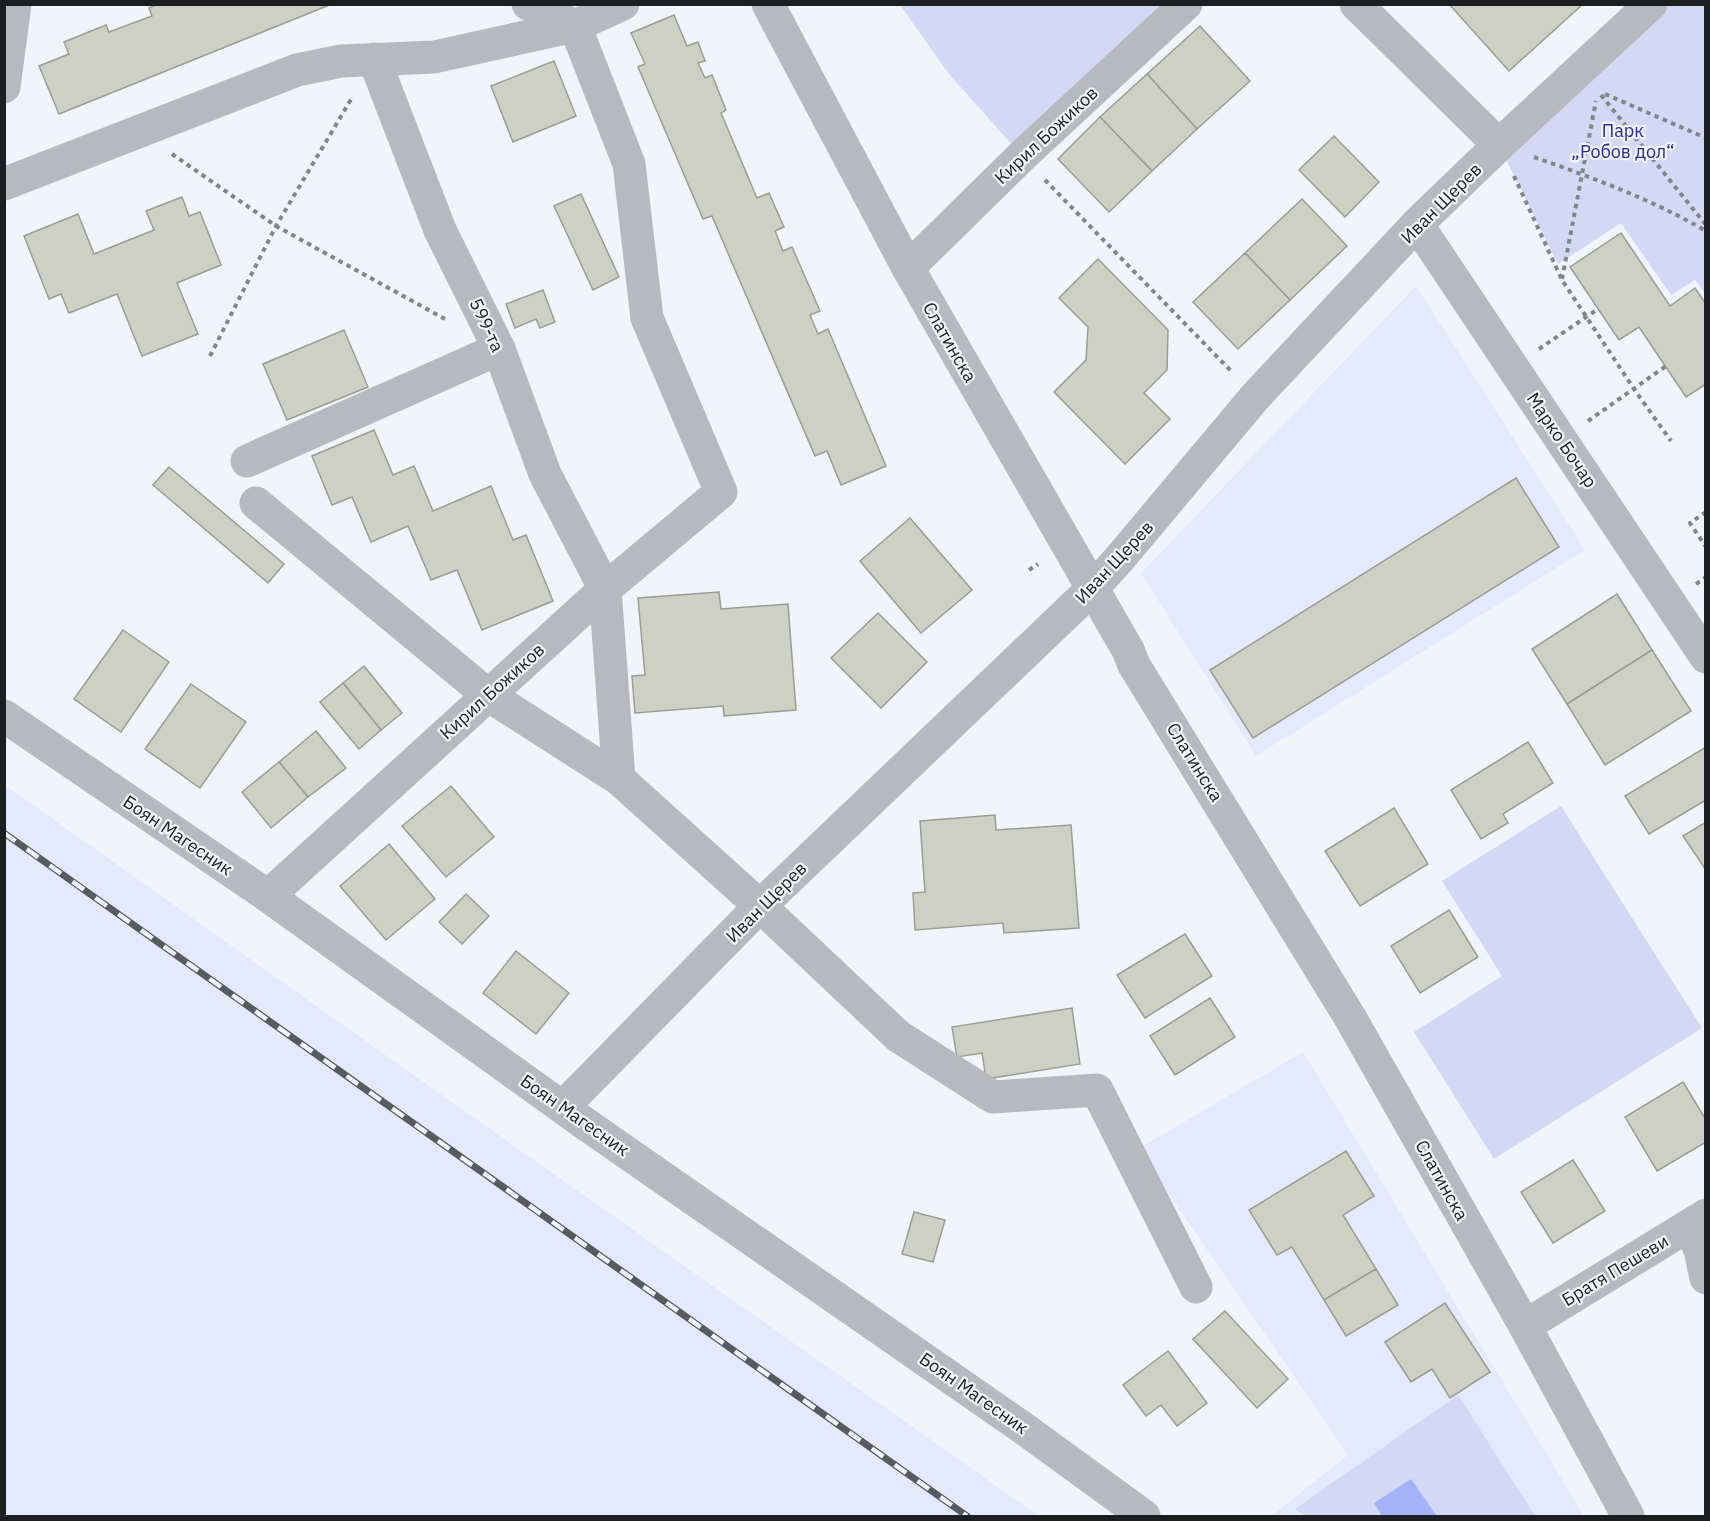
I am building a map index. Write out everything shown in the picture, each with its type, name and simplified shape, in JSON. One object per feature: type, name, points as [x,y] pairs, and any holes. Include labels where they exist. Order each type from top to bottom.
[{"type":"street","points":[[4,87],[15,4]]},
{"type":"street","points":[[528,4],[575,26]]},
{"type":"street","points":[[4,184],[297,70],[341,61],[434,57],[575,26],[623,4]]},
{"type":"street","name":"Кирил Божиков","points":[[908,268],[1022,156],[1186,4]]},
{"type":"street","points":[[1356,4],[1499,145]]},
{"type":"street","name":"Иван Щерев","points":[[563,1107],[760,906],[1092,589],[1256,397],[1417,224],[1651,4]]},
{"type":"street","name":"Слатинска","points":[[771,5],[908,268],[1128,650],[1134,665],[1351,1019],[1525,1326],[1628,1516]]},
{"type":"street","name":"Кирил Божиков","points":[[268,896],[605,589],[720,492],[647,318],[629,164],[575,26]]},
{"type":"street","name":"599-та","points":[[374,59],[440,230],[499,349],[545,474],[605,589]]},
{"type":"street","name":"Марко Бочар","points":[[1417,224],[1706,657]]},
{"type":"street","points":[[247,461],[499,349]]},
{"type":"street","points":[[256,503],[488,695],[619,779],[760,906],[898,1036],[993,1097],[1097,1090],[1196,1287]]},
{"type":"street","points":[[605,589],[619,779]]},
{"type":"street","name":"Боян Магесник","points":[[4,716],[268,896],[563,1107],[1023,1428],[1144,1516]]},
{"type":"street","name":"Братя Пешеви","points":[[1525,1326],[1701,1243]]},
{"type":"path","points":[[210,356],[276,226],[374,59]]},
{"type":"path","points":[[1562,280],[1598,92]]},
{"type":"path","points":[[1598,92],[1706,138]]},
{"type":"path","points":[[1598,92],[1706,225]]},
{"type":"path","points":[[140,132],[276,226],[448,321]]},
{"type":"path","points":[[1499,145],[1643,198],[1676,213],[1706,231]]},
{"type":"path","points":[[1499,145],[1562,280],[1671,441]]},
{"type":"path","points":[[1022,156],[1256,397]]},
{"type":"path","points":[[1540,348],[1598,309]]},
{"type":"path","points":[[1588,420],[1666,366]]},
{"type":"path","points":[[1706,512],[1690,523],[1706,547]]},
{"type":"path","points":[[1029,570],[1038,564]]},
{"type":"shaded area","points":[[1416,286],[1585,550],[1256,756],[1141,573]]},
{"type":"shaded area","points":[[5,785],[446,1098],[1039,1516],[5,1516]]},
{"type":"shaded area","points":[[1303,1052],[1584,1516],[1271,1516],[1348,1455],[1138,1149]]},
{"type":"green space","points":[[900,5],[1186,5],[1022,156],[949,74]]},
{"type":"green space","name":"Парк „Робов дол“","points":[[1651,5],[1705,5],[1705,293],[1695,280],[1671,295],[1621,223],[1558,264],[1499,145]]},
{"type":"green space","points":[[1561,806],[1702,1028],[1494,1159],[1414,1032],[1502,976],[1442,881]]},
{"type":"green space","points":[[1458,1395],[1535,1516],[1307,1516],[1295,1509]]},
{"type":"water","points":[[1411,1479],[1437,1516],[1382,1516],[1374,1503]]},
{"type":"building","points":[[158,4],[332,4],[59,114],[39,66],[69,54],[64,42],[106,25],[109,32],[152,16],[149,8]]},
{"type":"building","points":[[1449,4],[1583,4],[1509,71]]},
{"type":"building","points":[[674,15],[687,46],[698,42],[705,61],[698,63],[705,78],[712,75],[726,110],[721,113],[757,198],[769,193],[784,227],[775,231],[783,251],[792,247],[820,311],[810,315],[818,334],[828,329],[886,466],[841,485],[827,451],[815,456],[712,216],[703,219],[638,67],[645,64],[631,33]]},
{"type":"building","points":[[1200,26],[1250,81],[1197,129],[1147,74]]},
{"type":"building","points":[[554,61],[576,116],[513,142],[491,86]]},
{"type":"building","points":[[1147,74],[1197,129],[1152,171],[1100,117]]},
{"type":"building","points":[[1100,117],[1152,171],[1109,212],[1058,159]]},
{"type":"building","points":[[1334,136],[1379,182],[1345,217],[1299,170]]},
{"type":"building","points":[[581,194],[619,277],[593,290],[554,206]]},
{"type":"building","points":[[182,197],[189,216],[200,212],[221,265],[177,283],[198,334],[142,356],[117,294],[69,313],[61,294],[49,299],[24,236],[78,214],[94,254],[154,230],[146,211]]},
{"type":"building","points":[[1302,199],[1347,246],[1290,300],[1245,253]]},
{"type":"building","points":[[1621,233],[1670,306],[1695,288],[1706,304],[1706,384],[1686,397],[1639,327],[1619,340],[1570,267]]},
{"type":"building","points":[[1245,253],[1290,300],[1238,349],[1193,302]]},
{"type":"building","points":[[1098,259],[1168,330],[1167,370],[1144,393],[1170,419],[1125,464],[1054,392],[1086,360],[1088,327],[1059,298]]},
{"type":"building","points":[[543,290],[555,322],[540,328],[536,319],[515,328],[506,304]]},
{"type":"building","points":[[344,330],[368,387],[287,420],[263,364]]},
{"type":"building","points":[[374,430],[393,475],[414,466],[433,511],[491,486],[513,540],[526,535],[553,601],[482,630],[457,570],[431,580],[408,526],[371,542],[352,497],[332,505],[312,456]]},
{"type":"building","points":[[169,467],[284,564],[268,583],[153,485]]},
{"type":"building","points":[[1516,478],[1559,547],[1253,738],[1210,670]]},
{"type":"building","points":[[910,518],[972,590],[921,633],[860,561]]},
{"type":"building","points":[[719,592],[721,609],[788,604],[796,710],[724,716],[723,706],[635,713],[632,676],[645,675],[638,598]]},
{"type":"building","points":[[1617,594],[1652,650],[1567,704],[1532,649]]},
{"type":"building","points":[[878,613],[927,662],[881,708],[831,658]]},
{"type":"building","points":[[123,630],[169,662],[121,732],[74,699]]},
{"type":"building","points":[[1652,650],[1691,711],[1605,765],[1567,704]]},
{"type":"building","points":[[364,666],[402,713],[381,730],[343,683]]},
{"type":"building","points":[[343,683],[381,730],[359,749],[320,702]]},
{"type":"building","points":[[191,684],[246,722],[200,788],[145,749]]},
{"type":"building","points":[[316,731],[346,768],[308,797],[279,762]]},
{"type":"building","points":[[1528,742],[1553,783],[1503,814],[1508,823],[1481,839],[1451,790]]},
{"type":"building","points":[[1706,747],[1706,800],[1649,834],[1625,796]]},
{"type":"building","points":[[279,762],[308,797],[271,828],[242,792]]},
{"type":"building","points":[[451,786],[494,837],[446,877],[402,826]]},
{"type":"building","points":[[1394,808],[1428,864],[1360,906],[1325,851]]},
{"type":"building","points":[[995,815],[996,830],[1071,825],[1079,928],[1004,933],[1003,923],[915,930],[913,893],[925,892],[920,821]]},
{"type":"building","points":[[1706,822],[1706,870],[1683,836]]},
{"type":"building","points":[[389,844],[435,899],[386,940],[340,886]]},
{"type":"building","points":[[466,894],[489,916],[462,944],[439,922]]},
{"type":"building","points":[[1449,910],[1478,957],[1420,993],[1391,946]]},
{"type":"building","points":[[1185,934],[1212,976],[1145,1018],[1117,975]]},
{"type":"building","points":[[516,951],[569,993],[536,1034],[483,993]]},
{"type":"building","points":[[1210,998],[1235,1037],[1175,1075],[1150,1036]]},
{"type":"building","points":[[1072,1008],[1080,1064],[986,1079],[982,1053],[957,1057],[952,1027]]},
{"type":"building","points":[[1683,1082],[1706,1120],[1706,1142],[1657,1171],[1625,1117]]},
{"type":"building","points":[[1346,1151],[1374,1196],[1343,1215],[1376,1269],[1324,1300],[1292,1247],[1277,1255],[1249,1210]]},
{"type":"building","points":[[1573,1160],[1605,1211],[1553,1243],[1521,1192]]},
{"type":"building","points":[[914,1212],[945,1220],[933,1262],[902,1254]]},
{"type":"building","points":[[1376,1269],[1398,1305],[1346,1336],[1324,1300]]},
{"type":"building","points":[[1445,1303],[1490,1372],[1450,1398],[1432,1369],[1411,1382],[1385,1342]]},
{"type":"building","points":[[1225,1311],[1288,1379],[1257,1408],[1193,1339]]},
{"type":"building","points":[[1168,1351],[1207,1403],[1177,1426],[1161,1405],[1146,1416],[1123,1385]]},
{"type":"railway","points":[[4,833],[967,1516]]}]
